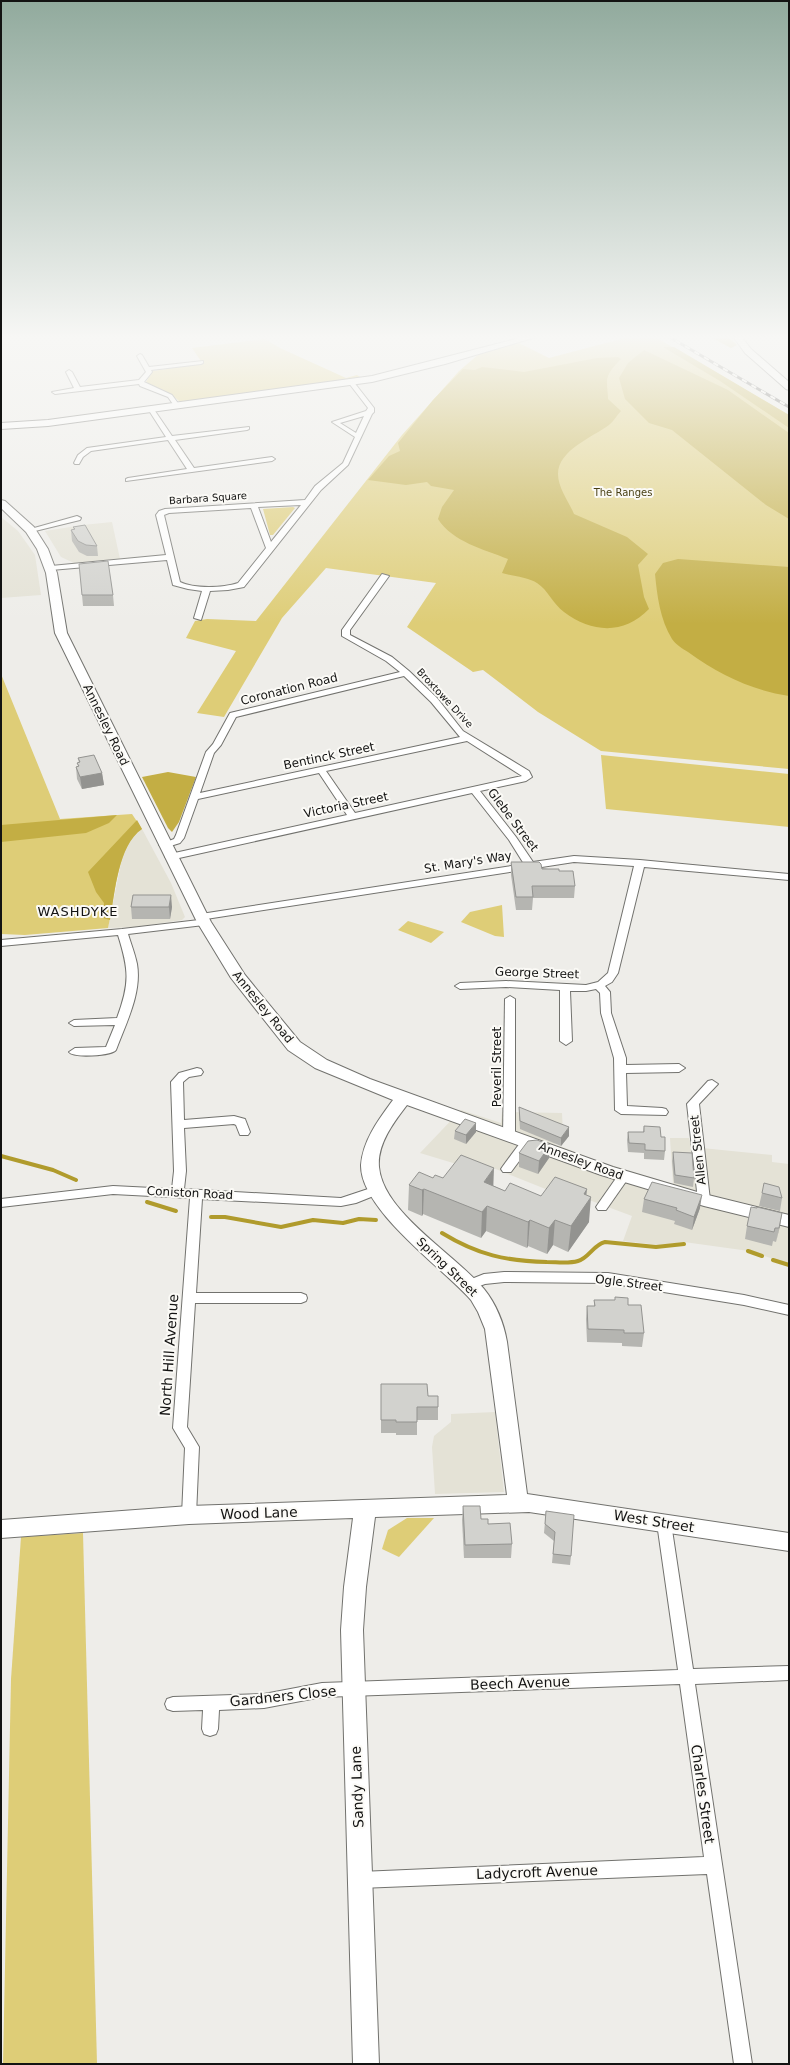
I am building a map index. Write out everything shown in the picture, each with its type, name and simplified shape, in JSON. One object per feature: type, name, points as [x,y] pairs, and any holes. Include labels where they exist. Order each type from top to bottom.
[{"type":"street","points":[[166,431],[192,471]]},
{"type":"street","points":[[77,463],[80,456],[89,449],[221,431]]},
{"type":"street","points":[[349,431],[355,435],[360,435]]},
{"type":"street","points":[[307,502],[318,488],[346,464],[362,431]]},
{"type":"street","points":[[128,480],[272,460]]},
{"type":"street","name":"Barbara Square","points":[[307,502],[241,585],[230,588],[207,588],[184,587],[177,584],[160,516],[162,512],[307,502]]},
{"type":"street","name":"Annesley Road","points":[[1,503],[31,530],[43,547],[51,568],[55,594],[56,618],[61,633],[202,920],[236,973],[294,1046],[306,1055],[339,1073],[509,1136],[623,1176],[704,1200],[789,1221]]},
{"type":"street","name":"Barbara Square","points":[[254,505],[270,549]]},
{"type":"street","points":[[31,530],[77,518]]},
{"type":"street","points":[[51,568],[170,558]]},
{"type":"street","name":"Broxtowe Drive","points":[[385,576],[345,633],[350,639],[375,651],[406,673],[434,700],[460,733],[526,773],[527,777]]},
{"type":"street","points":[[198,618],[207,588]]},
{"type":"street","name":"Coronation Road","points":[[167,851],[180,836],[210,752],[217,745],[233,715],[406,673]]},
{"type":"street","name":"Bentinck Street","points":[[195,797],[468,738]]},
{"type":"street","points":[[322,770],[353,817]]},
{"type":"street","name":"Victoria Street","points":[[167,851],[353,817],[527,777]]},
{"type":"street","name":"Glebe Street","points":[[474,790],[513,839],[530,865]]},
{"type":"street","name":"St. Mary's Way","points":[[1,942],[122,932],[574,859],[748,872],[757,876],[789,877]]},
{"type":"street","points":[[640,863],[613,973],[609,981],[599,986],[606,996],[606,1013],[619,1050],[622,1110],[662,1112]]},
{"type":"street","points":[[76,1052],[110,1050],[131,990],[133,977],[132,964],[122,932]]},
{"type":"street","name":"George Street","points":[[460,986],[511,984],[586,988],[599,986]]},
{"type":"street","points":[[564,988],[566,1041]]},
{"type":"street","name":"Peveril Street","points":[[509,1136],[510,999]]},
{"type":"street","points":[[74,1023],[121,1021]]},
{"type":"street","points":[[621,1069],[679,1068]]},
{"type":"street","points":[[178,1192],[180,1171],[177,1082],[180,1076],[185,1073],[197,1072]]},
{"type":"street","name":"Allen Street","points":[[704,1200],[693,1104],[696,1099],[707,1092],[712,1084]]},
{"type":"street","name":"Spring Street","points":[[404,1097],[382,1127],[373,1149],[371,1172],[385,1203],[420,1243],[469,1285],[486,1308],[496,1332],[518,1503]]},
{"type":"street","points":[[179,1124],[234,1120],[241,1122],[244,1132]]},
{"type":"street","points":[[507,1169],[527,1142]]},
{"type":"street","points":[[602,1207],[623,1176]]},
{"type":"street","name":"Coniston Road","points":[[1,1202],[113,1190],[178,1192],[341,1202],[352,1200],[378,1190]]},
{"type":"street","name":"North Hill Avenue","points":[[189,1515],[192,1447],[180,1428],[196,1193]]},
{"type":"street","name":"Ogle Street","points":[[469,1285],[478,1281],[497,1277],[608,1278],[744,1300],[789,1310]]},
{"type":"street","points":[[189,1298],[301,1298]]},
{"type":"street","name":"Wood Lane","points":[[1,1529],[189,1515],[365,1510],[518,1503]]},
{"type":"street","name":"West Street","points":[[518,1503],[539,1504],[789,1542]]},
{"type":"street","name":"Sandy Lane","points":[[365,1510],[355,1587],[352,1630],[366,2064]]},
{"type":"street","name":"Charles Street","points":[[664,1523],[742,2064]]},
{"type":"street","name":"Beech Avenue","points":[[354,1689],[789,1673]]},
{"type":"street","name":"Gardners Close","points":[[173,1704],[264,1701],[322,1690],[354,1689]]},
{"type":"street","points":[[210,1729],[212,1703]]},
{"type":"street","name":"Ladycroft Avenue","points":[[360,1880],[714,1865]]},
{"type":"shaded area","points":[[407,431],[599,431],[570,451],[560,465],[558,479],[574,514],[627,537],[648,554],[638,565],[644,597],[649,609],[629,623],[619,627],[597,627],[575,619],[564,612],[537,583],[525,578],[502,573],[508,559],[460,539],[444,527],[438,519],[442,507],[454,490],[431,486],[427,482],[406,485],[368,480],[389,456],[400,451],[398,443]]},
{"type":"shaded area","points":[[674,431],[787,431],[789,433],[789,519],[766,505]]},
{"type":"shaded area","points":[[1,517],[18,531],[35,555],[41,595],[1,598]]},
{"type":"shaded area","points":[[112,522],[120,559],[74,563],[61,557],[45,531],[83,525]]},
{"type":"shaded area","points":[[678,559],[789,567],[789,696],[762,690],[736,680],[712,668],[673,641],[662,616],[655,574],[663,563]]},
{"type":"shaded area","points":[[168,772],[196,777],[179,822],[172,832],[168,828],[142,777]]},
{"type":"shaded area","points":[[117,815],[109,823],[86,833],[1,842],[1,825]]},
{"type":"shaded area","points":[[137,820],[142,829],[134,836],[123,858],[116,884],[110,920],[103,918],[104,903],[96,892],[88,872]]},
{"type":"shaded area","points":[[142,829],[171,883],[185,917],[182,920],[136,927],[108,928],[122,858],[133,835]]},
{"type":"shaded area","points":[[461,1110],[501,1123],[502,1112],[562,1113],[563,1133],[555,1144],[598,1161],[673,1184],[670,1138],[689,1138],[692,1147],[772,1155],[772,1162],[789,1164],[789,1264],[749,1251],[684,1242],[659,1245],[623,1241],[632,1216],[557,1188],[553,1192],[471,1159],[463,1166],[420,1153]]},
{"type":"shaded area","points":[[495,1412],[504,1492],[435,1494],[432,1447],[434,1436],[451,1422],[451,1414]]},
{"type":"green space","name":"The Ranges","points":[[405,431],[789,431],[789,769],[601,751],[538,712],[483,670],[473,672],[407,627],[436,583],[326,568],[282,618],[224,717],[197,713],[236,651],[186,638],[195,621],[207,619],[256,621]]},
{"type":"green space","points":[[295,508],[273,535],[270,535],[263,509]]},
{"type":"green space","points":[[1,674],[60,819],[132,814],[142,829],[133,837],[122,860],[108,928],[25,935],[1,934]]},
{"type":"green space","points":[[601,755],[789,774],[789,827],[606,809]]},
{"type":"green space","points":[[502,905],[504,937],[495,936],[461,922],[470,912]]},
{"type":"green space","points":[[408,921],[444,932],[431,943],[398,930]]},
{"type":"green space","points":[[407,1518],[434,1518],[399,1557],[382,1549],[388,1530]]},
{"type":"green space","points":[[83,1533],[97,2064],[3,2064],[11,1679],[21,1537]]},
{"type":"building","points":[[85,525],[97,546],[86,545],[78,541],[71,530],[75,529],[73,527]]},
{"type":"building","points":[[108,561],[113,595],[82,595],[79,564]]},
{"type":"building","points":[[94,755],[102,773],[80,777],[76,767],[79,766],[77,763],[80,762],[78,758]]},
{"type":"building","points":[[511,862],[539,862],[542,869],[573,871],[575,886],[532,886],[533,897],[516,897]]},
{"type":"building","points":[[133,895],[171,895],[169,907],[131,907]]},
{"type":"building","points":[[519,1107],[569,1127],[561,1138],[520,1121]]},
{"type":"building","points":[[465,1119],[476,1123],[466,1135],[455,1131]]},
{"type":"building","points":[[644,1126],[660,1127],[661,1137],[665,1137],[665,1151],[645,1150],[645,1144],[629,1143],[628,1132],[644,1132]]},
{"type":"building","points":[[537,1140],[550,1145],[539,1161],[519,1153],[528,1141]]},
{"type":"building","points":[[673,1152],[692,1153],[694,1178],[675,1175]]},
{"type":"building","points":[[461,1155],[494,1168],[484,1182],[505,1191],[510,1183],[541,1196],[555,1177],[587,1189],[584,1194],[591,1197],[571,1226],[555,1220],[549,1228],[530,1220],[528,1222],[487,1206],[482,1212],[424,1189],[422,1190],[409,1185],[419,1172],[433,1178],[435,1175],[443,1178]]},
{"type":"building","points":[[652,1182],[702,1195],[694,1217],[676,1210],[677,1208],[644,1199]]},
{"type":"building","points":[[764,1183],[779,1187],[782,1198],[762,1193]]},
{"type":"building","points":[[751,1207],[782,1213],[779,1228],[775,1228],[774,1232],[747,1226]]},
{"type":"building","points":[[615,1297],[628,1298],[628,1305],[641,1305],[644,1333],[624,1333],[624,1330],[588,1329],[587,1306],[595,1306],[594,1300],[615,1300]]},
{"type":"building","points":[[381,1384],[427,1384],[428,1396],[438,1396],[438,1407],[417,1407],[417,1422],[381,1420]]},
{"type":"building","points":[[463,1506],[480,1506],[481,1519],[488,1519],[488,1524],[510,1523],[512,1544],[465,1545]]},
{"type":"building","points":[[546,1511],[574,1515],[571,1556],[553,1554],[555,1532],[545,1524]]},
{"type":"waterway","points":[[1,1156],[53,1170],[76,1180]]},
{"type":"waterway","points":[[147,1202],[176,1211]]},
{"type":"waterway","points":[[211,1217],[225,1217],[281,1227],[313,1220],[343,1223],[359,1219],[376,1220]]},
{"type":"waterway","points":[[442,1233],[455,1241],[480,1252],[518,1260],[566,1263],[582,1259],[597,1246],[605,1242],[656,1247],[684,1244]]},
{"type":"waterway","points":[[748,1251],[762,1256]]},
{"type":"waterway","points":[[773,1260],[789,1265]]},
{"type":"district","name":"WASHDYKE","points":[[78,911]]}]
